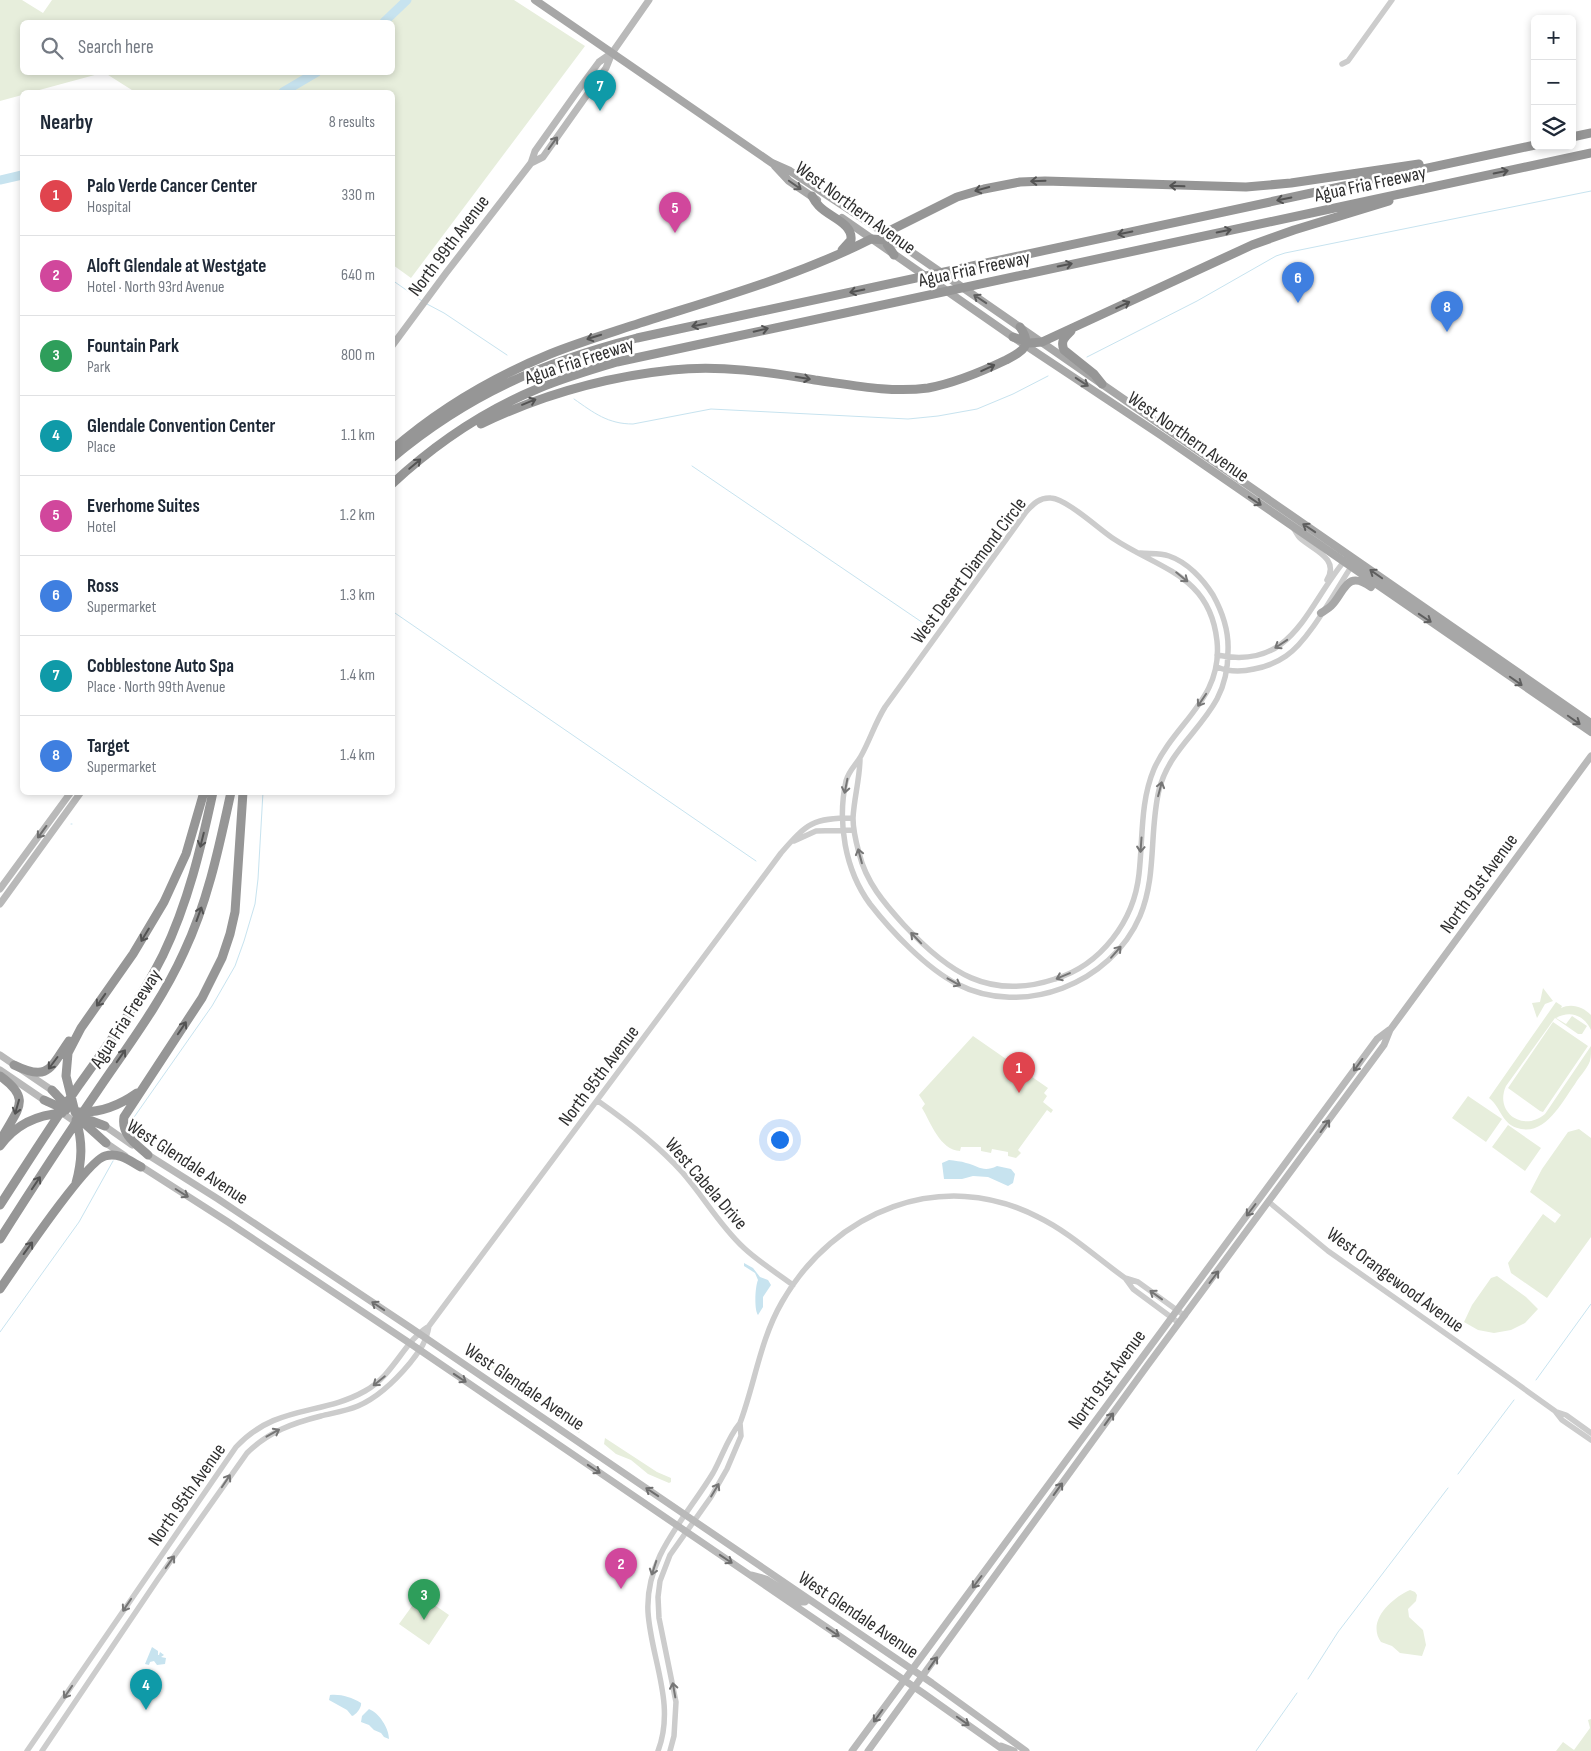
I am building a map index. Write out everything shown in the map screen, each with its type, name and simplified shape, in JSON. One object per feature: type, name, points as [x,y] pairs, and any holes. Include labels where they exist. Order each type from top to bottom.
[{"type":"highway","points":[[1576,136],[1591,133]]},
{"type":"highway","name":"Agua Fria Freeway","points":[[395,456],[439,422],[483,395],[521,376],[568,358],[637,338],[1531,146]]},
{"type":"highway","name":"Agua Fria Freeway","points":[[395,482],[438,446],[475,421],[514,400],[536,389],[588,370],[617,362],[1591,153]]},
{"type":"highway","points":[[894,255],[888,247],[886,237],[891,230],[958,197],[984,189],[1020,182],[1044,181],[1246,187],[1363,174],[1425,163],[1452,163]]},
{"type":"highway","points":[[1013,336],[1026,344],[1042,342],[1225,256],[1270,238],[1357,210],[1430,191],[1454,182]]},
{"type":"highway","points":[[812,196],[820,207],[846,226],[850,232],[852,237],[850,242],[838,253]]},
{"type":"highway","points":[[395,448],[423,425],[455,404],[502,376],[548,354],[777,279],[871,239],[886,237],[900,244]]},
{"type":"highway","points":[[1078,326],[1066,336],[1062,346],[1066,354],[1094,374],[1102,384]]},
{"type":"highway","points":[[438,446],[455,440],[477,426],[537,399],[586,384],[674,370],[729,369],[891,390],[929,387],[963,379],[1019,353],[1026,344],[1025,335],[1020,327]]},
{"type":"highway","points":[[75,1186],[82,1155],[76,1113],[67,1083],[66,1068],[71,1047],[133,954],[164,902],[186,854],[203,795]]},
{"type":"highway","name":"Agua Fria Freeway","points":[[0,1205],[78,1086],[122,1025],[163,954],[179,918],[194,875],[212,795]]},
{"type":"highway","name":"Agua Fria Freeway","points":[[2,1234],[154,1007],[184,952],[207,894],[230,795]]},
{"type":"highway","points":[[148,1155],[126,1134],[123,1122],[126,1112],[202,998],[227,944],[233,923],[236,900],[243,795]]},
{"type":"highway","points":[[14,1065],[32,1072],[40,1073],[47,1071],[73,1035],[82,1028]]},
{"type":"highway","points":[[0,1076],[15,1088],[20,1102],[0,1144]]},
{"type":"highway","points":[[0,1144],[26,1122],[62,1112],[76,1113],[109,1108],[124,1102],[146,1083]]},
{"type":"highway","points":[[52,1090],[106,1143]]},
{"type":"highway","points":[[44,1100],[105,1126]]},
{"type":"highway","points":[[0,1289],[30,1246],[95,1162],[103,1156],[118,1155],[141,1167]]},
{"type":"main road","name":"West Northern Avenue","points":[[535,0],[772,163],[790,171],[886,237]]},
{"type":"main road","name":"North 99th Avenue","points":[[395,342],[531,163],[535,151],[599,62],[612,53],[649,0]]},
{"type":"main road","name":"West Northern Avenue","points":[[772,163],[789,181],[1013,336]]},
{"type":"main road","name":"West Northern Avenue","points":[[900,244],[1178,437],[1292,527],[1350,561],[1400,601],[1591,723]]},
{"type":"main road","name":"West Northern Avenue","points":[[1026,344],[1144,424],[1220,472],[1350,561],[1479,650],[1591,732]]},
{"type":"main road","points":[[1144,424],[1156,428],[1172,438],[1178,437]]},
{"type":"main road","points":[[1320,614],[1332,605],[1347,584],[1356,580],[1362,581],[1377,591],[1400,601]]},
{"type":"main road","name":"North 91st Avenue","points":[[868,1751],[1118,1406],[1384,1045],[1390,1030],[1591,756]]},
{"type":"main road","points":[[0,890],[69,795]]},
{"type":"main road","points":[[0,904],[79,795]]},
{"type":"main road","points":[[6,882],[13,887]]},
{"type":"main road","name":"North 91st Avenue","points":[[854,1750],[911,1669],[998,1554],[1377,1039],[1390,1030]]},
{"type":"main road","points":[[0,1055],[52,1090]]},
{"type":"main road","points":[[0,1070],[62,1112]]},
{"type":"main road","points":[[1344,1084],[1351,1090]]},
{"type":"main road","name":"West Glendale Avenue","points":[[105,1126],[427,1339],[923,1677],[1026,1751]]},
{"type":"main road","name":"West Glendale Avenue","points":[[106,1143],[229,1222],[419,1350],[1005,1751]]},
{"type":"main road","points":[[1269,1202],[1271,1190],[1286,1170],[1292,1154]]},
{"type":"main road","points":[[1118,1406],[1116,1400],[1128,1385],[1129,1376]]},
{"type":"main road","points":[[998,1554],[1007,1560]]},
{"type":"main road","points":[[749,1575],[766,1579],[802,1602],[808,1599]]},
{"type":"main road","points":[[996,1745],[1014,1751]]},
{"type":"street","points":[[1342,64],[1348,61],[1392,0]]},
{"type":"street","name":"West Desert Diamond Circle","points":[[860,758],[860,775],[853,818],[862,865],[875,891],[890,910],[930,951],[954,970],[972,978],[1002,985],[1023,986],[1056,979],[1074,971],[1098,954],[1115,935],[1129,913],[1139,873],[1147,790],[1155,768],[1169,743],[1207,693],[1217,667],[1217,641],[1212,618],[1199,594],[1184,578],[1114,539],[1064,503],[1051,498],[1037,500],[1029,508],[885,707],[860,758],[850,770],[846,781],[843,818],[844,841],[852,869],[866,897],[880,915],[925,962],[951,981],[968,989],[994,995],[1022,997],[1051,992],[1078,982],[1104,964],[1123,944],[1139,918],[1147,894],[1151,869],[1154,821],[1160,789],[1169,764],[1178,749],[1216,702],[1227,671],[1228,635],[1222,612],[1210,590],[1182,562],[1171,556],[1140,553]]},
{"type":"street","points":[[1292,527],[1300,538],[1321,553],[1330,563],[1330,576],[1316,596],[1313,608]]},
{"type":"street","points":[[1217,654],[1228,657],[1248,657],[1265,653],[1277,647],[1294,633],[1350,561]]},
{"type":"street","points":[[1217,667],[1227,671],[1250,670],[1263,667],[1285,657],[1298,646],[1320,614],[1350,561]]},
{"type":"street","name":"North 95th Avenue","points":[[28,1751],[226,1460],[239,1444],[261,1426],[281,1417],[348,1399],[364,1392],[384,1376],[418,1333],[429,1326],[598,1101],[758,881],[799,832],[819,821],[853,818]]},
{"type":"street","points":[[1143,820],[1154,821]]},
{"type":"street","name":"North 95th Avenue","points":[[792,842],[816,831],[854,830]]},
{"type":"street","name":"West Cabela Drive","points":[[598,1101],[629,1123],[663,1152],[682,1173],[719,1221],[743,1247],[793,1285]]},
{"type":"street","points":[[670,1751],[675,1728],[676,1702],[660,1623],[658,1597],[664,1570],[670,1556],[714,1492],[742,1436],[740,1424],[769,1328],[782,1302],[793,1285],[820,1254],[839,1236],[857,1224],[896,1205],[922,1198],[946,1196],[983,1198],[1013,1206],[1038,1217],[1125,1278],[1138,1282],[1184,1316]]},
{"type":"street","name":"West Orangewood Avenue","points":[[1269,1202],[1328,1251],[1555,1411]]},
{"type":"street","points":[[1125,1278],[1132,1289],[1179,1323]]},
{"type":"street","name":"North 95th Avenue","points":[[42,1751],[158,1579],[247,1453],[282,1428],[350,1409],[371,1399],[394,1381],[419,1350],[427,1339],[429,1326]]},
{"type":"street","points":[[1555,1411],[1566,1415],[1591,1433]]},
{"type":"street","points":[[1555,1411],[1562,1420],[1591,1440]]},
{"type":"street","points":[[658,1751],[663,1734],[665,1706],[649,1622],[648,1597],[651,1580],[656,1563],[665,1544],[713,1472],[734,1430],[740,1424]]},
{"type":"green space","points":[[0,0],[22,0],[43,13],[52,0],[514,0],[585,46],[411,278],[395,266],[395,90],[132,90],[108,75],[395,75],[395,20],[20,20],[20,75],[95,75],[39,90],[20,90],[20,96],[0,101]]},
{"type":"green space","points":[[1543,988],[1553,1001],[1545,1004],[1537,1018],[1532,1003],[1540,1002]]},
{"type":"green space","points":[[1556,1002],[1562,1006],[1561,1008],[1573,1006],[1588,1012],[1591,1015],[1591,1030],[1585,1021],[1576,1015],[1566,1014],[1556,1018],[1566,1024],[1572,1016],[1587,1026],[1582,1034],[1578,1034],[1555,1018],[1506,1086],[1503,1095],[1507,1111],[1513,1117],[1520,1120],[1537,1119],[1545,1114],[1591,1046],[1590,1061],[1559,1107],[1546,1121],[1530,1129],[1514,1127],[1509,1124],[1489,1098]]},
{"type":"green space","points":[[1553,1022],[1588,1046],[1543,1112],[1508,1088]]},
{"type":"green space","points":[[973,1036],[1048,1088],[1044,1093],[1047,1096],[1043,1102],[1053,1110],[1051,1113],[1047,1110],[1018,1150],[1021,1153],[1016,1158],[1008,1156],[1008,1152],[992,1149],[991,1153],[981,1151],[981,1147],[961,1147],[960,1151],[947,1146],[937,1135],[922,1108],[925,1104],[919,1095]]},
{"type":"green space","points":[[1468,1096],[1502,1119],[1486,1142],[1452,1118]]},
{"type":"green space","points":[[1508,1125],[1541,1148],[1525,1171],[1492,1147]]},
{"type":"green space","points":[[1579,1129],[1591,1138],[1591,1237],[1547,1298],[1511,1273],[1508,1263],[1543,1214],[1555,1223],[1561,1215],[1530,1192],[1542,1169],[1568,1132]]},
{"type":"green space","points":[[1497,1276],[1526,1297],[1538,1309],[1525,1323],[1511,1330],[1494,1333],[1478,1330],[1464,1322],[1472,1305],[1491,1278]]},
{"type":"green space","points":[[473,1349],[507,1371],[510,1376],[519,1378],[546,1399],[581,1421],[583,1426],[579,1433],[563,1418],[529,1394],[519,1389],[516,1390],[498,1378],[498,1375],[489,1365],[470,1353],[470,1350]]},
{"type":"green space","points":[[605,1438],[657,1472],[671,1478],[671,1482],[669,1483],[648,1474],[631,1460],[616,1454],[604,1444]]},
{"type":"green space","points":[[1410,1590],[1417,1595],[1416,1601],[1408,1609],[1409,1617],[1423,1630],[1426,1645],[1422,1656],[1400,1653],[1392,1646],[1381,1642],[1377,1634],[1379,1618],[1383,1611],[1389,1604]]},
{"type":"green space","points":[[420,1595],[449,1615],[429,1645],[399,1624]]},
{"type":"green space","points":[[1591,1719],[1591,1751],[1556,1751],[1563,1742],[1574,1750],[1590,1728],[1588,1720]]},
{"type":"water","points":[[949,1160],[984,1169],[997,1166],[1011,1169],[1015,1174],[1013,1183],[1008,1186],[988,1177],[973,1176],[962,1179],[944,1179],[942,1163]]},
{"type":"water","points":[[744,1263],[753,1268],[760,1277],[768,1280],[771,1285],[763,1297],[763,1307],[758,1315],[755,1298],[758,1280],[755,1273],[744,1266]]},
{"type":"water","points":[[152,1647],[158,1651],[158,1655],[160,1652],[164,1655],[161,1657],[166,1658],[165,1664],[157,1665],[154,1661],[150,1662],[149,1665],[145,1664]]},
{"type":"water","points":[[330,1695],[350,1698],[361,1703],[361,1707],[352,1716],[347,1710],[329,1700]]},
{"type":"water","points":[[369,1709],[383,1721],[389,1739],[369,1725],[361,1722],[362,1716]]},
{"type":"waterway","points":[[386,20],[407,0]]},
{"type":"waterway","points":[[286,90],[312,75]]},
{"type":"waterway","points":[[0,180],[20,175]]},
{"type":"waterway","points":[[1087,357],[1197,301],[1276,256],[1285,253],[1591,191]]},
{"type":"waterway","points":[[395,282],[422,301]]},
{"type":"waterway","points":[[427,304],[444,313],[507,355]]},
{"type":"waterway","points":[[574,399],[609,420],[633,424],[711,409],[908,419],[977,409],[1013,394],[1048,376]]},
{"type":"waterway","points":[[692,466],[929,627]]},
{"type":"waterway","points":[[395,613],[756,861]]},
{"type":"waterway","points":[[130,1123],[212,1006],[235,966],[255,904],[263,795]]},
{"type":"waterway","points":[[0,1332],[79,1222],[113,1161]]},
{"type":"waterway","points":[[1536,1380],[1591,1304]]},
{"type":"waterway","points":[[1458,1474],[1514,1400]]},
{"type":"waterway","points":[[1308,1679],[1338,1632],[1448,1488]]},
{"type":"waterway","points":[[1256,1751],[1297,1693]]},
{"type":"place","name":"Cobblestone Auto Spa","points":[[600,111]]},
{"type":"place","name":"Everhome Suites","points":[[675,233]]},
{"type":"place","name":"Ross","points":[[1298,303]]},
{"type":"place","name":"Target","points":[[1447,332]]},
{"type":"place","name":"Palo Verde Cancer Center","points":[[1019,1093]]},
{"type":"place","name":"Aloft Glendale at Westgate","points":[[621,1589]]},
{"type":"place","name":"Fountain Park","points":[[424,1620]]},
{"type":"place","name":"Glendale Convention Center","points":[[146,1710]]}]
